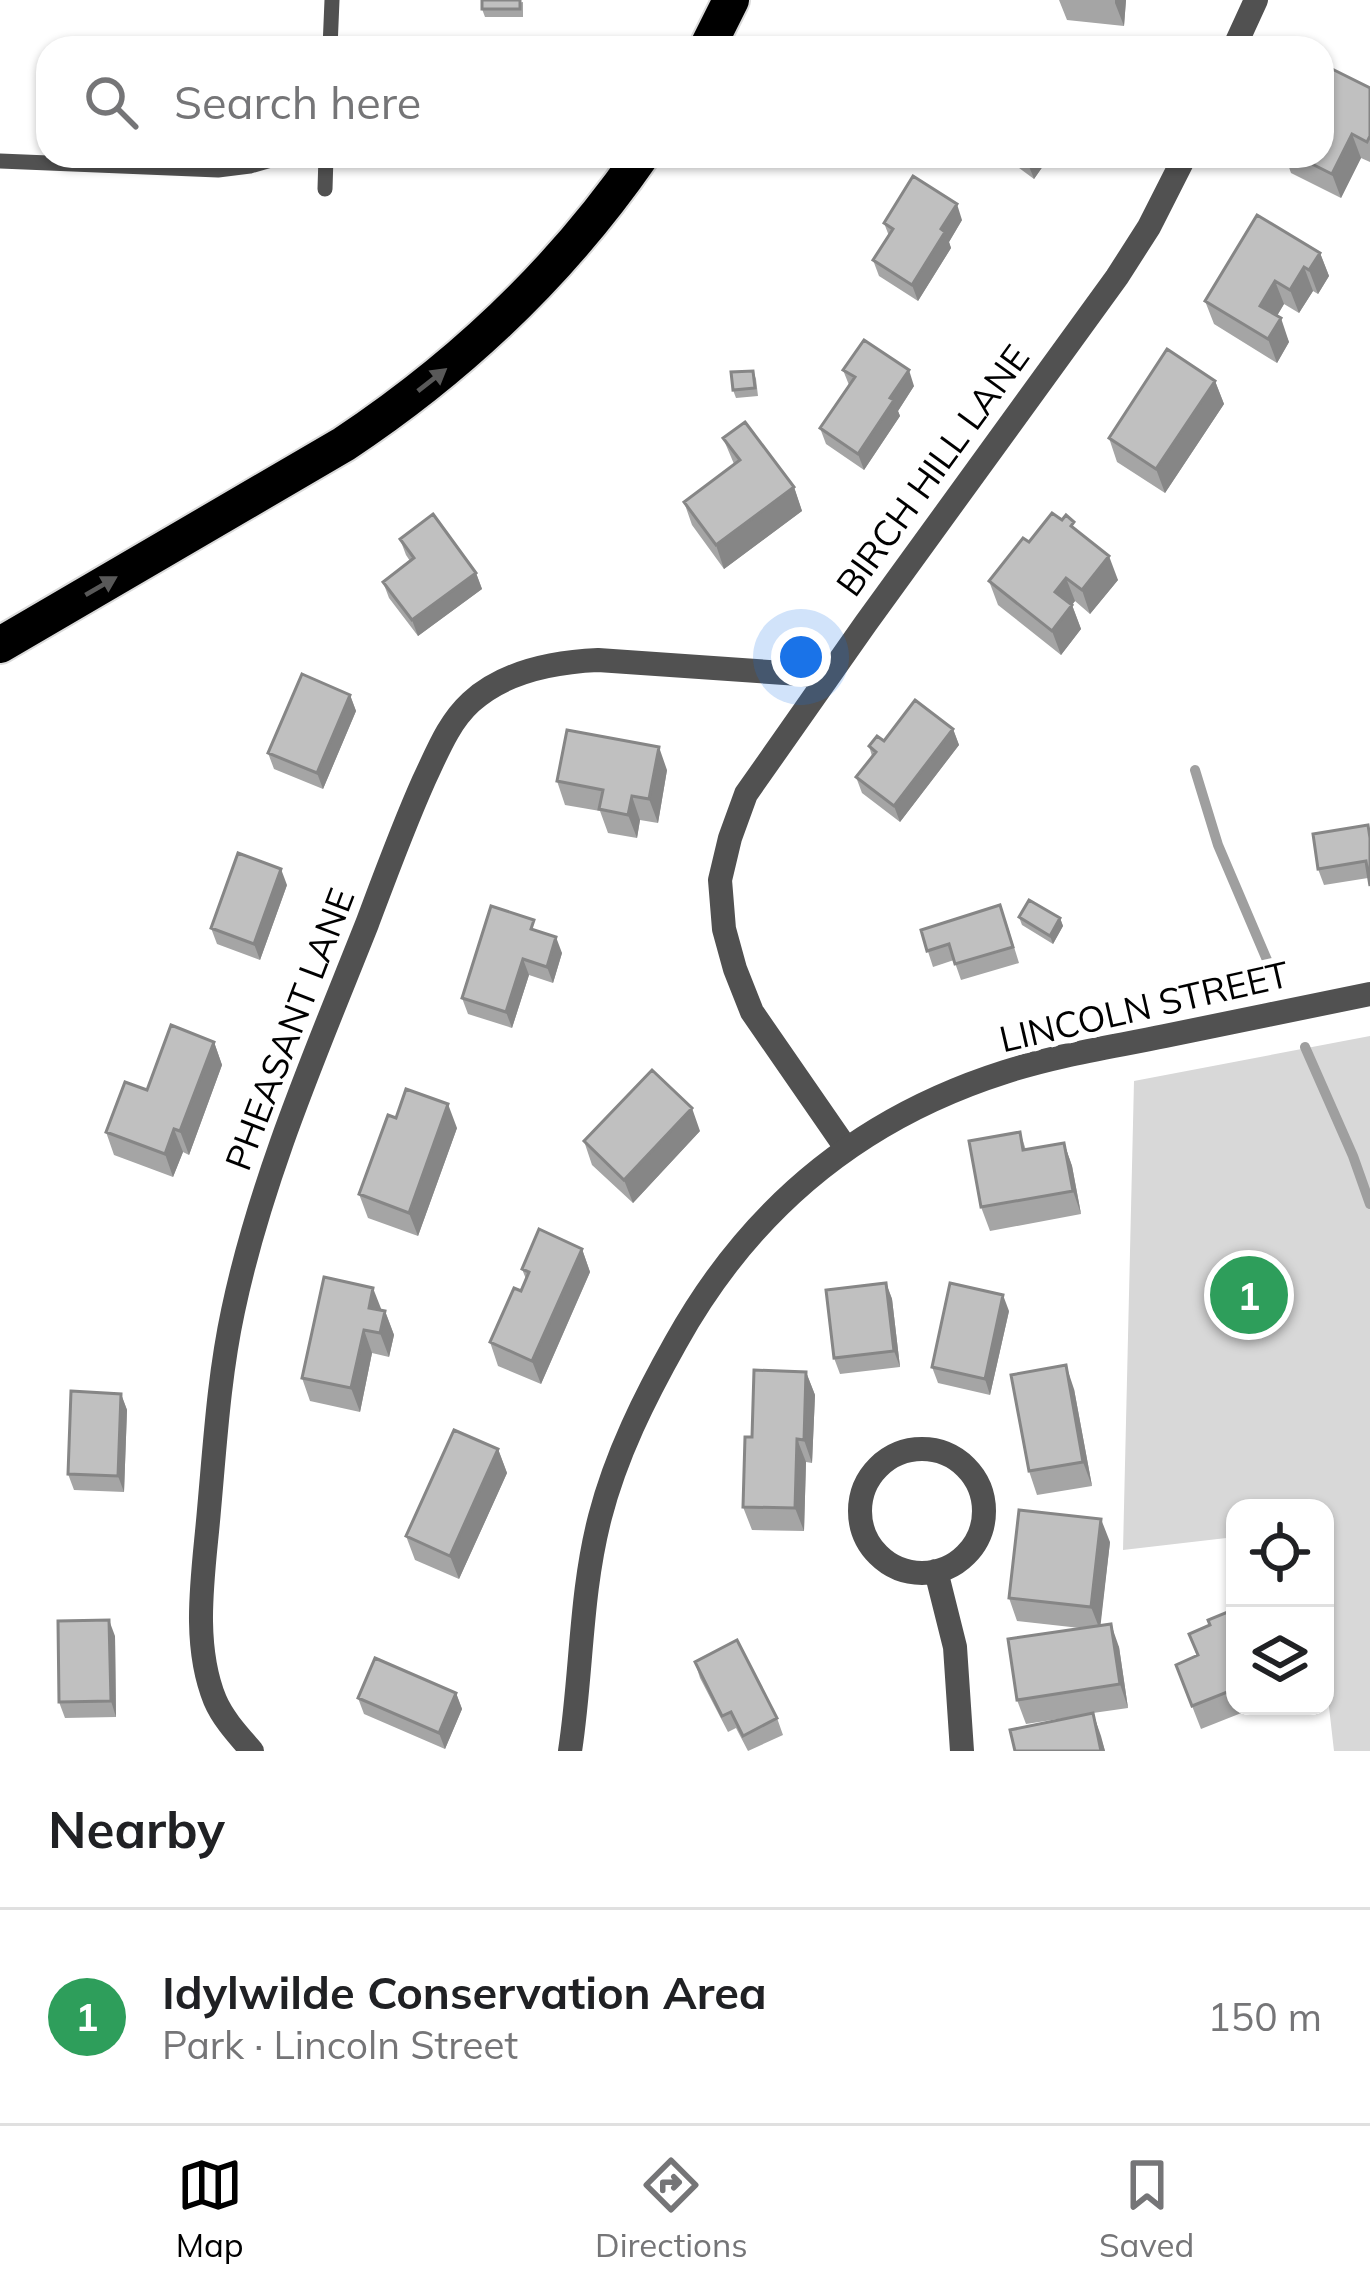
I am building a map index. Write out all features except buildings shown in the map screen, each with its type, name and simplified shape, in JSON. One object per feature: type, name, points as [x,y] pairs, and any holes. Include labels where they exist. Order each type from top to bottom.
[{"type":"highway","points":[[713,36],[731,0]]},
{"type":"highway","points":[[0,645],[344,444],[394,409],[462,355],[542,279],[632,168]]},
{"type":"street","points":[[1240,36],[1256,0]]},
{"type":"street","name":"BIRCH HILL LANE","points":[[846,1148],[752,1012],[735,969],[724,929],[720,880],[730,838],[746,794],[1117,277],[1179,168]]},
{"type":"street","name":"PHEASANT LANE","points":[[252,1751],[216,1702],[201,1630],[215,1437],[232,1314],[258,1214],[300,1096],[440,745],[472,701],[515,675],[562,661],[828,676]]},
{"type":"street","name":"LINCOLN STREET","points":[[570,1751],[592,1560],[601,1515],[632,1425],[697,1304],[770,1211],[846,1148],[907,1113],[1004,1072],[1370,994]]},
{"type":"street","points":[[908,1450],[943,1452],[958,1460],[971,1472],[984,1505],[983,1523],[967,1553],[936,1571],[919,1573],[886,1561],[873,1549],[860,1516],[861,1498],[877,1468],[908,1450]]},
{"type":"street","points":[[936,1571],[955,1647],[962,1751]]},
{"type":"lane","points":[[331,36],[332,0]]},
{"type":"lane","points":[[0,161],[36,162]]},
{"type":"lane","points":[[170,168],[234,168]]},
{"type":"lane","points":[[325,189],[326,168]]},
{"type":"shaded area","points":[[1370,1036],[1370,1751],[1334,1751],[1330,1715],[1334,1715],[1334,1499],[1226,1499],[1226,1538],[1123,1550],[1134,1081]]},
{"type":"waterway","points":[[1195,770],[1218,845],[1273,974]]},
{"type":"waterway","points":[[1305,1047],[1370,1204]]},
{"type":"place","name":"Idylwilde Conservation Area","points":[[1249,1295]]}]
